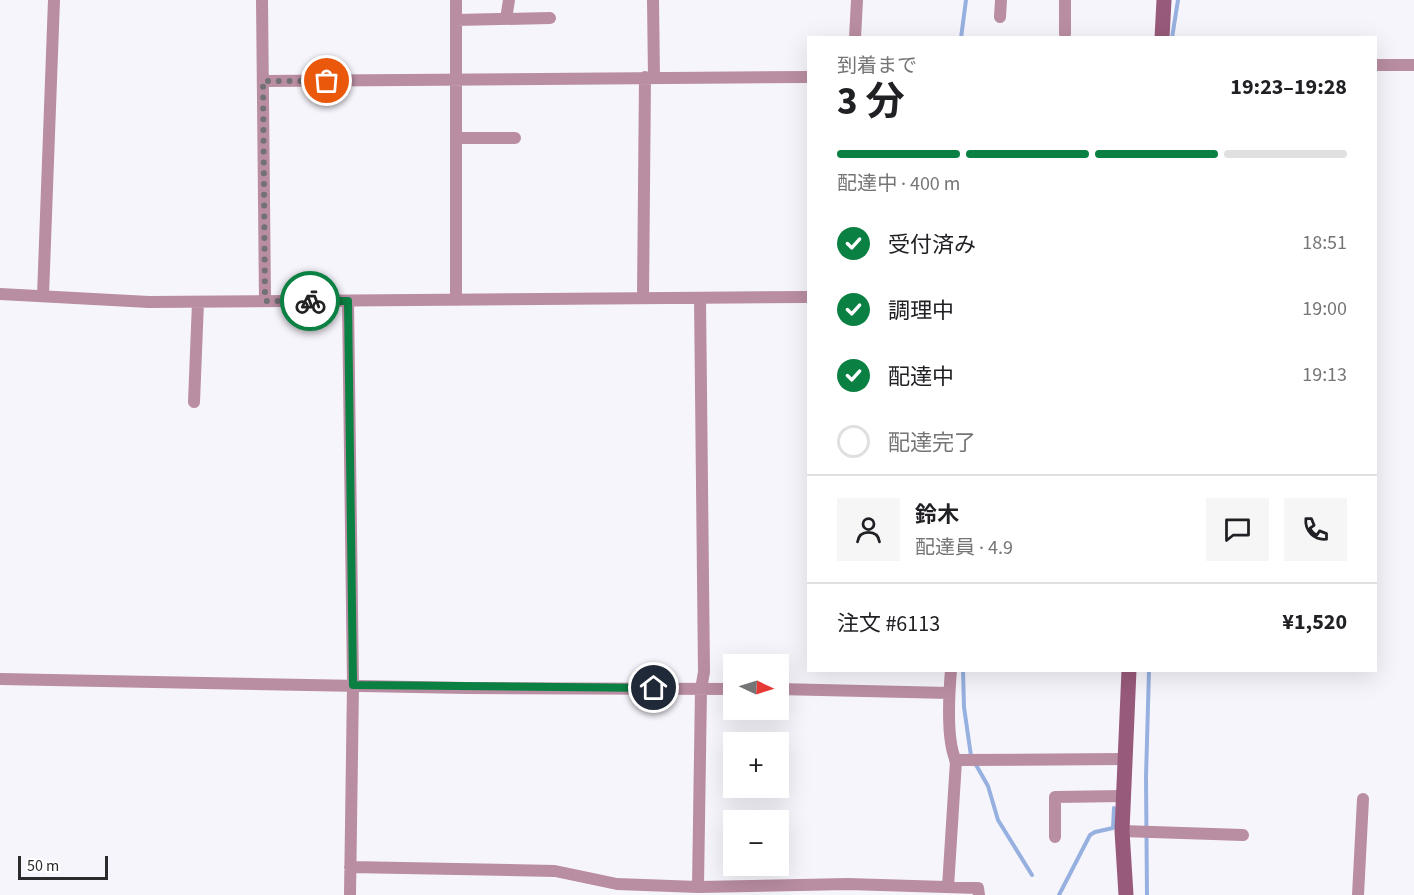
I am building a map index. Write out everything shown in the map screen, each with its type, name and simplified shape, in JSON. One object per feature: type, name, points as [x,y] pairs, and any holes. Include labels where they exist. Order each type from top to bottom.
[{"type":"street","points":[[43,296],[54,0]]},
{"type":"street","points":[[262,0],[265,301]]},
{"type":"street","points":[[456,0],[456,300]]},
{"type":"street","points":[[506,19],[509,0]]},
{"type":"street","points":[[643,298],[653,0]]},
{"type":"street","points":[[855,36],[857,0]]},
{"type":"street","points":[[1000,17],[1001,0]]},
{"type":"street","points":[[1065,0],[1065,34]]},
{"type":"street","points":[[1162,36],[1164,0]]},
{"type":"street","points":[[456,20],[550,18]]},
{"type":"street","points":[[1377,65],[1414,65]]},
{"type":"street","points":[[263,81],[807,77]]},
{"type":"street","points":[[456,138],[515,138]]},
{"type":"street","points":[[0,294],[149,302],[807,297]]},
{"type":"street","points":[[698,887],[701,689],[704,661],[700,298]]},
{"type":"street","points":[[348,301],[353,685],[350,895]]},
{"type":"street","points":[[194,402],[198,302]]},
{"type":"street","points":[[948,887],[955,760],[951,752],[949,693],[951,672]]},
{"type":"street","points":[[1126,895],[1122,831],[1129,672]]},
{"type":"street","points":[[0,679],[723,689]]},
{"type":"street","points":[[789,689],[949,693]]},
{"type":"street","points":[[955,760],[1125,759]]},
{"type":"street","points":[[1055,837],[1054,797],[1124,796]]},
{"type":"street","points":[[1358,895],[1363,799]]},
{"type":"street","points":[[1122,831],[1243,835]]},
{"type":"street","points":[[350,867],[555,872],[617,884],[758,890],[848,884],[978,888],[979,895]]},
{"type":"waterway","points":[[961,36],[966,0]]},
{"type":"waterway","points":[[1172,36],[1178,0]]},
{"type":"waterway","points":[[963,672],[964,707],[971,756],[988,786],[998,820],[1032,875]]},
{"type":"waterway","points":[[1147,895],[1146,777],[1149,672]]},
{"type":"waterway","points":[[1059,895],[1090,835],[1113,828],[1114,808]]},
{"type":"way so far","points":[[310,301],[265,301],[263,81],[327,81]]},
{"type":"route","points":[[310,301],[348,301],[353,685],[467,688],[654,688]]}]
